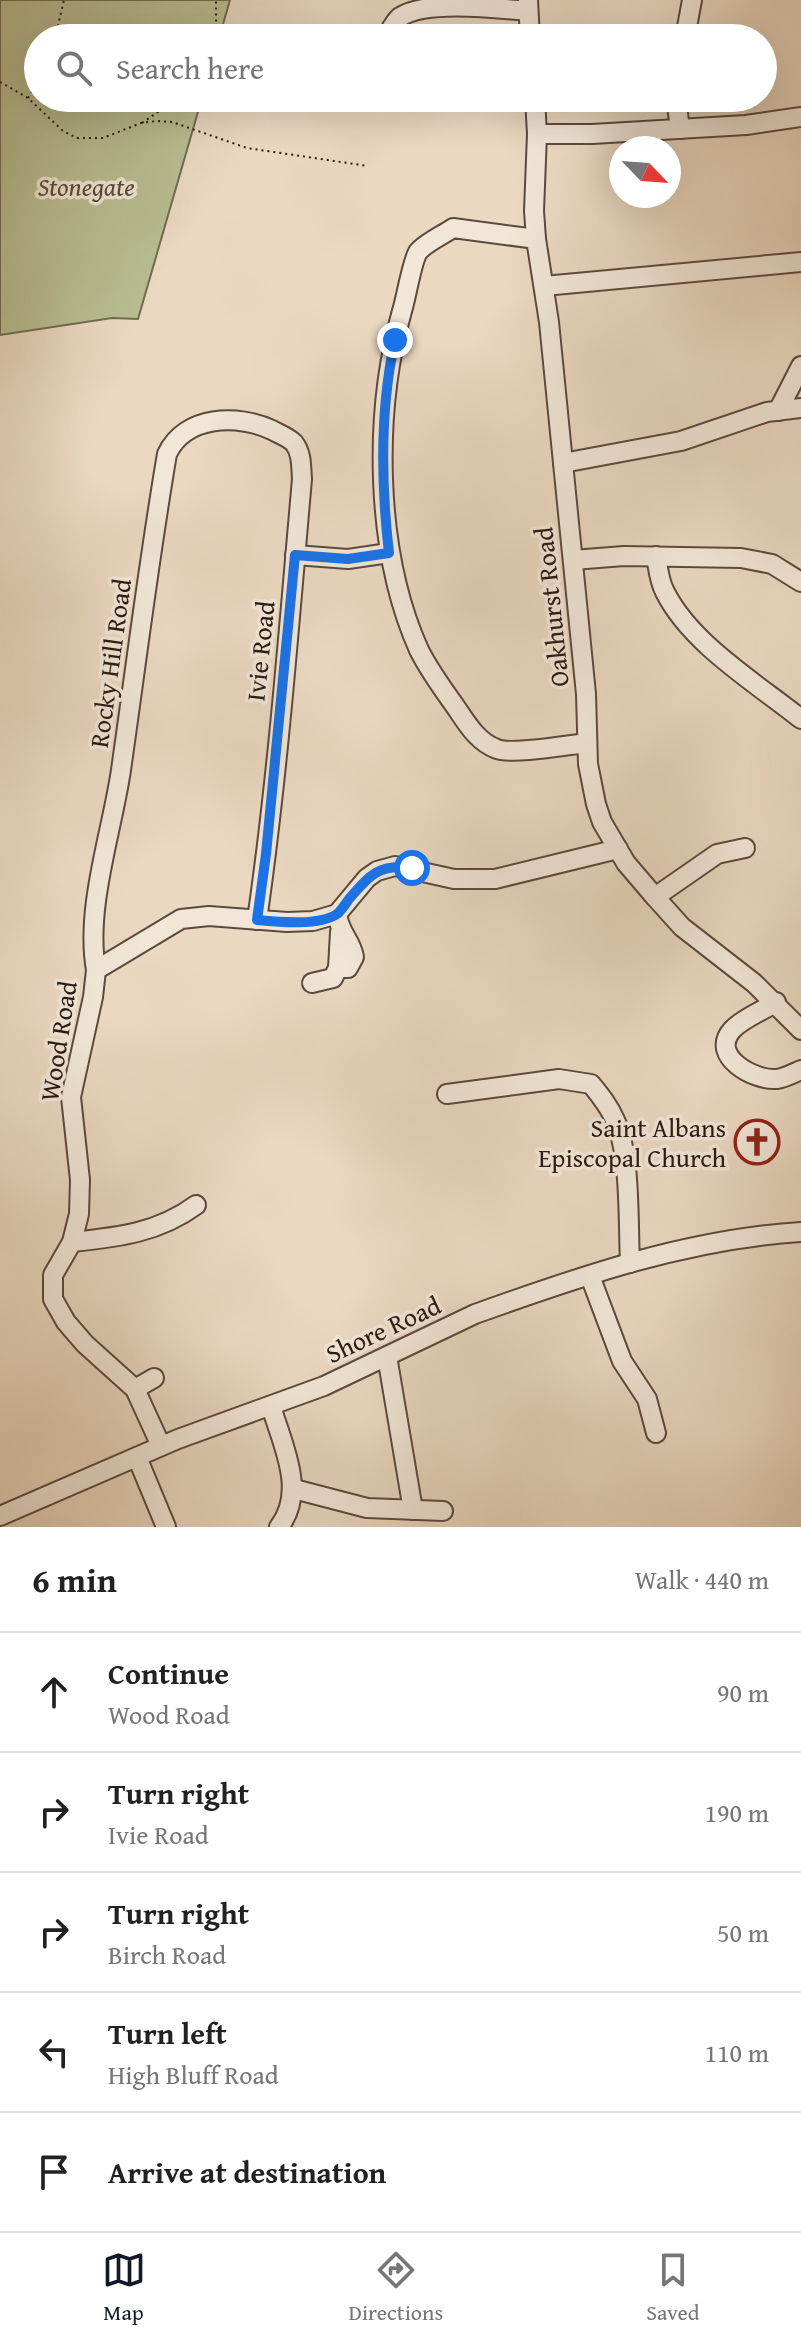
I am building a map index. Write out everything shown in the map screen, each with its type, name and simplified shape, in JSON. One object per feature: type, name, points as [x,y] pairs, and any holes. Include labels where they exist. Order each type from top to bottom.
[{"type":"street","points":[[688,24],[692,0]]},
{"type":"street","points":[[396,24],[401,16],[423,6],[528,5]]},
{"type":"street","name":"Oakhurst Road","points":[[536,112],[536,239],[563,463],[586,694],[587,743],[596,804],[602,822],[634,874],[704,947],[776,1002],[801,1030]]},
{"type":"street","points":[[678,112],[680,129]]},
{"type":"street","points":[[537,134],[680,129],[801,117]]},
{"type":"street","points":[[536,239],[453,228],[418,252],[400,318],[389,379],[385,514],[389,553],[420,652],[473,733],[497,749],[587,743]]},
{"type":"street","points":[[544,286],[801,262]]},
{"type":"street","points":[[778,411],[801,366]]},
{"type":"street","points":[[563,463],[681,441],[778,411],[801,408]]},
{"type":"street","name":"Rocky Hill Road","points":[[96,970],[92,947],[94,917],[120,770],[167,454],[179,436],[193,428],[223,420],[244,420]]},
{"type":"street","name":"Ivie Road","points":[[244,420],[289,439],[299,453],[302,479],[257,920]]},
{"type":"street","points":[[295,555],[348,559],[389,553]]},
{"type":"street","points":[[573,560],[656,556],[756,559],[772,564],[801,582]]},
{"type":"street","points":[[656,556],[663,589],[687,624],[707,644],[801,719]]},
{"type":"street","points":[[655,897],[717,854],[745,848]]},
{"type":"street","points":[[312,983],[333,978],[338,968],[348,968],[354,957],[338,923],[367,878],[377,871],[395,866],[454,879],[495,879],[618,849]]},
{"type":"street","name":"Wood Road","points":[[161,1446],[135,1389],[85,1344],[66,1322],[53,1299],[53,1275],[72,1242],[80,1203],[71,1097],[96,970],[181,919],[195,916],[338,923]]},
{"type":"street","points":[[776,1002],[733,1029],[727,1039],[728,1052],[735,1064],[747,1074],[776,1079],[801,1070]]},
{"type":"street","points":[[447,1094],[559,1079],[591,1084],[616,1121],[622,1142],[630,1263]]},
{"type":"street","points":[[72,1242],[118,1237],[155,1228],[196,1205]]},
{"type":"street","name":"Shore Road","points":[[0,1516],[161,1446],[324,1386],[475,1314],[630,1263],[700,1244],[801,1232]]},
{"type":"street","points":[[590,1276],[622,1361],[647,1399],[656,1433]]},
{"type":"street","points":[[387,1356],[413,1510]]},
{"type":"street","points":[[135,1389],[154,1378]]},
{"type":"street","points":[[271,1406],[294,1489],[289,1511],[279,1527]]},
{"type":"street","points":[[137,1457],[166,1527]]},
{"type":"street","points":[[294,1489],[381,1518],[413,1510],[443,1511]]},
{"type":"path","points":[[58,24],[64,0]]},
{"type":"path","points":[[215,24],[216,0]]},
{"type":"path","points":[[0,82],[24,96]]},
{"type":"path","points":[[43,112],[63,131],[77,138],[103,138],[141,123],[157,112]]},
{"type":"path","points":[[141,123],[172,122],[247,148],[368,166]]},
{"type":"green space","name":"Stonegate","points":[[0,0],[230,0],[223,24],[24,24],[24,112],[198,112],[138,319],[112,318],[0,335]]},
{"type":"place","name":"Saint Albans Episcopal Church","points":[[757,1142]]},
{"type":"route","points":[[395,340],[385,433],[385,514],[389,553],[348,559],[295,555],[257,920],[287,922],[326,918],[337,914],[367,878],[377,871],[395,866],[412,868]]}]
